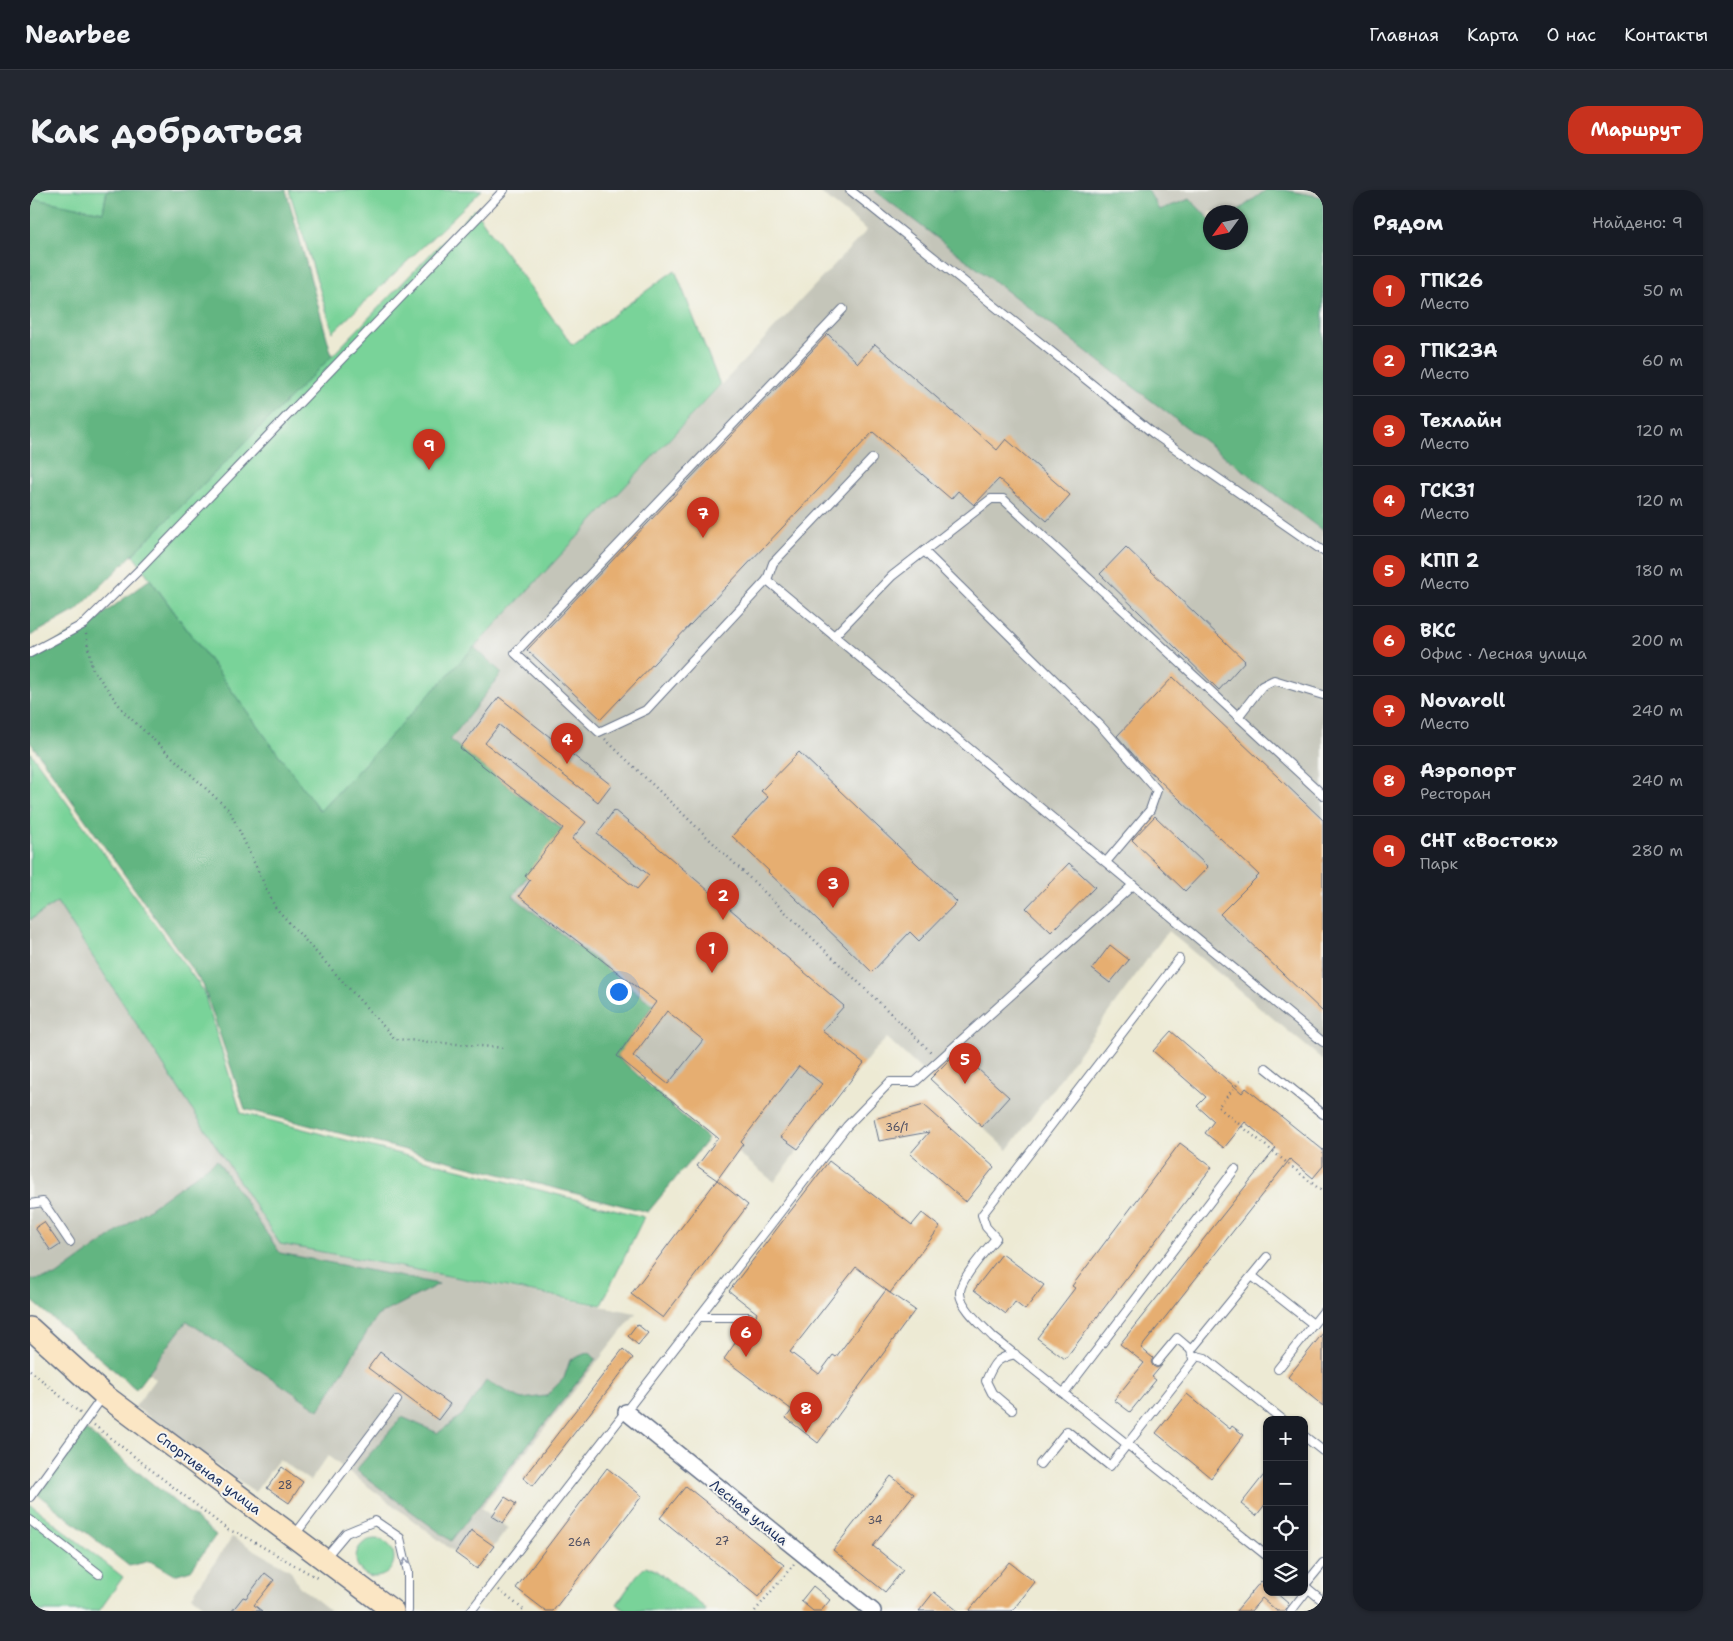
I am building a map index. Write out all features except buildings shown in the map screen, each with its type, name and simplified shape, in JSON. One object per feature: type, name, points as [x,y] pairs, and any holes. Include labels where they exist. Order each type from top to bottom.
[{"type":"street","name":"Спортивная улица","points":[[30,1328],[104,1395],[392,1611]]},
{"type":"street","name":"Лесная улица","points":[[626,1412],[872,1611]]},
{"type":"lane","points":[[30,653],[84,624],[141,568],[504,190]]},
{"type":"lane","points":[[850,190],[1154,434],[1323,551]]},
{"type":"lane","points":[[843,309],[515,652],[599,732],[646,710],[767,580],[773,563],[872,459]]},
{"type":"lane","points":[[834,636],[892,576],[991,499],[1003,499],[1323,795]]},
{"type":"lane","points":[[924,552],[1100,726],[1157,790],[1150,810],[1106,862]]},
{"type":"lane","points":[[767,580],[1323,1042]]},
{"type":"lane","points":[[1238,717],[1262,686],[1274,680],[1323,695]]},
{"type":"lane","points":[[471,1611],[847,1126],[890,1082],[915,1082],[1133,885]]},
{"type":"lane","points":[[1179,959],[982,1216],[986,1227],[996,1238],[961,1284],[960,1295],[971,1315],[993,1337],[1263,1553]]},
{"type":"lane","points":[[1266,1068],[1323,1114]]},
{"type":"lane","points":[[1064,1394],[1235,1169]]},
{"type":"lane","points":[[30,1204],[43,1202],[70,1242]]},
{"type":"lane","points":[[1191,1350],[1252,1276],[1266,1256]]},
{"type":"lane","points":[[1252,1276],[1313,1324]]},
{"type":"lane","points":[[1278,1370],[1323,1312]]},
{"type":"lane","points":[[699,1317],[749,1317]]},
{"type":"lane","points":[[1157,1362],[1177,1338],[1191,1350],[1193,1359]]},
{"type":"lane","points":[[1012,1410],[992,1393],[986,1381],[992,1366],[1004,1357],[1015,1354]]},
{"type":"lane","points":[[1040,1464],[1067,1431],[1110,1466],[1197,1356],[1205,1358],[1278,1416]]},
{"type":"lane","points":[[30,1497],[104,1395]]},
{"type":"lane","points":[[294,1536],[397,1400]]},
{"type":"lane","points":[[1308,1439],[1323,1451]]},
{"type":"lane","points":[[30,1520],[100,1574]]},
{"type":"lane","points":[[324,1560],[346,1533],[375,1521],[400,1538],[408,1572],[408,1611]]},
{"type":"lane","points":[[1308,1581],[1323,1563]]},
{"type":"lane","points":[[1308,1589],[1323,1601]]},
{"type":"lane","points":[[1290,1611],[1302,1596]]},
{"type":"path","points":[[84,624],[92,668],[125,714],[230,811],[275,907],[396,1039],[505,1048]]},
{"type":"path","points":[[599,732],[939,1060]]},
{"type":"path","points":[[1240,1081],[1218,1107],[1323,1192]]},
{"type":"path","points":[[30,1370],[87,1420],[228,1530],[240,1534],[325,1582]]},
{"type":"path","points":[[755,1611],[802,1555]]},
{"type":"path","points":[[491,1585],[525,1611]]},
{"type":"shaded area","points":[[817,190],[1323,190],[1323,1060],[1168,931],[1008,1150],[887,1038],[872,1053],[774,1182],[617,1056],[653,1005],[511,894],[450,740],[502,674],[474,647],[867,230]]},
{"type":"shaded area","points":[[57,902],[280,1244],[636,1313],[481,1508],[508,1528],[477,1569],[328,1456],[310,1481],[279,1459],[255,1492],[135,1407],[155,1379],[47,1286],[30,1280],[30,920]]},
{"type":"shaded area","points":[[232,1537],[290,1570],[299,1586],[331,1611],[210,1611],[192,1596]]},
{"type":"green space","points":[[30,190],[107,190],[103,212],[30,199]]},
{"type":"green space","points":[[107,190],[286,190],[332,356],[77,610],[30,636],[30,198],[103,212]]},
{"type":"green space","points":[[289,190],[482,190],[333,332]]},
{"type":"green space","points":[[874,190],[1148,190],[1159,210],[1190,199],[1203,213],[1203,250],[1248,250],[1248,205],[1246,205],[1266,190],[1284,190],[1323,197],[1323,531]]},
{"type":"green space","points":[[474,209],[572,345],[675,270],[720,385],[320,812],[132,554],[332,356]]},
{"type":"green space","points":[[150,579],[320,811],[474,647],[502,673],[450,740],[562,829],[513,896],[653,1005],[617,1056],[708,1139],[648,1212],[245,1109],[203,985],[30,742],[30,657],[98,618]]},
{"type":"green space","points":[[30,752],[203,990],[241,1113],[644,1217],[601,1305],[280,1244],[57,902],[30,920]]},
{"type":"green space","points":[[217,1160],[280,1253],[439,1284],[377,1316],[319,1410],[187,1321],[136,1389],[30,1299],[30,1280],[56,1276]]},
{"type":"green space","points":[[589,1352],[596,1359],[451,1541],[356,1470],[402,1417],[438,1433],[462,1415],[486,1381],[522,1399],[546,1396],[564,1378],[570,1360]]},
{"type":"green space","points":[[86,1430],[216,1535],[191,1570],[174,1575],[150,1561],[129,1566],[36,1493]]},
{"type":"green space","points":[[30,1504],[123,1577],[99,1611],[30,1611]]},
{"type":"green space","points":[[375,1539],[389,1544],[394,1558],[389,1572],[375,1577],[361,1572],[356,1558],[361,1544]]},
{"type":"green space","points":[[646,1566],[655,1570],[704,1607],[706,1611],[625,1611],[617,1604],[637,1575]]},
{"type":"place","name":"СНТ «Восток»","points":[[429,470]]},
{"type":"place","name":"Novaroll","points":[[703,538]]},
{"type":"place","name":"ГСК31","points":[[567,764]]},
{"type":"place","name":"Техлайн","points":[[833,908]]},
{"type":"place","name":"ГПК23А","points":[[723,920]]},
{"type":"place","name":"ГПК26","points":[[712,973]]},
{"type":"place","name":"КПП 2","points":[[965,1084]]},
{"type":"place","name":"ВКС","points":[[746,1357]]},
{"type":"place","name":"Аэропорт","points":[[806,1433]]}]
